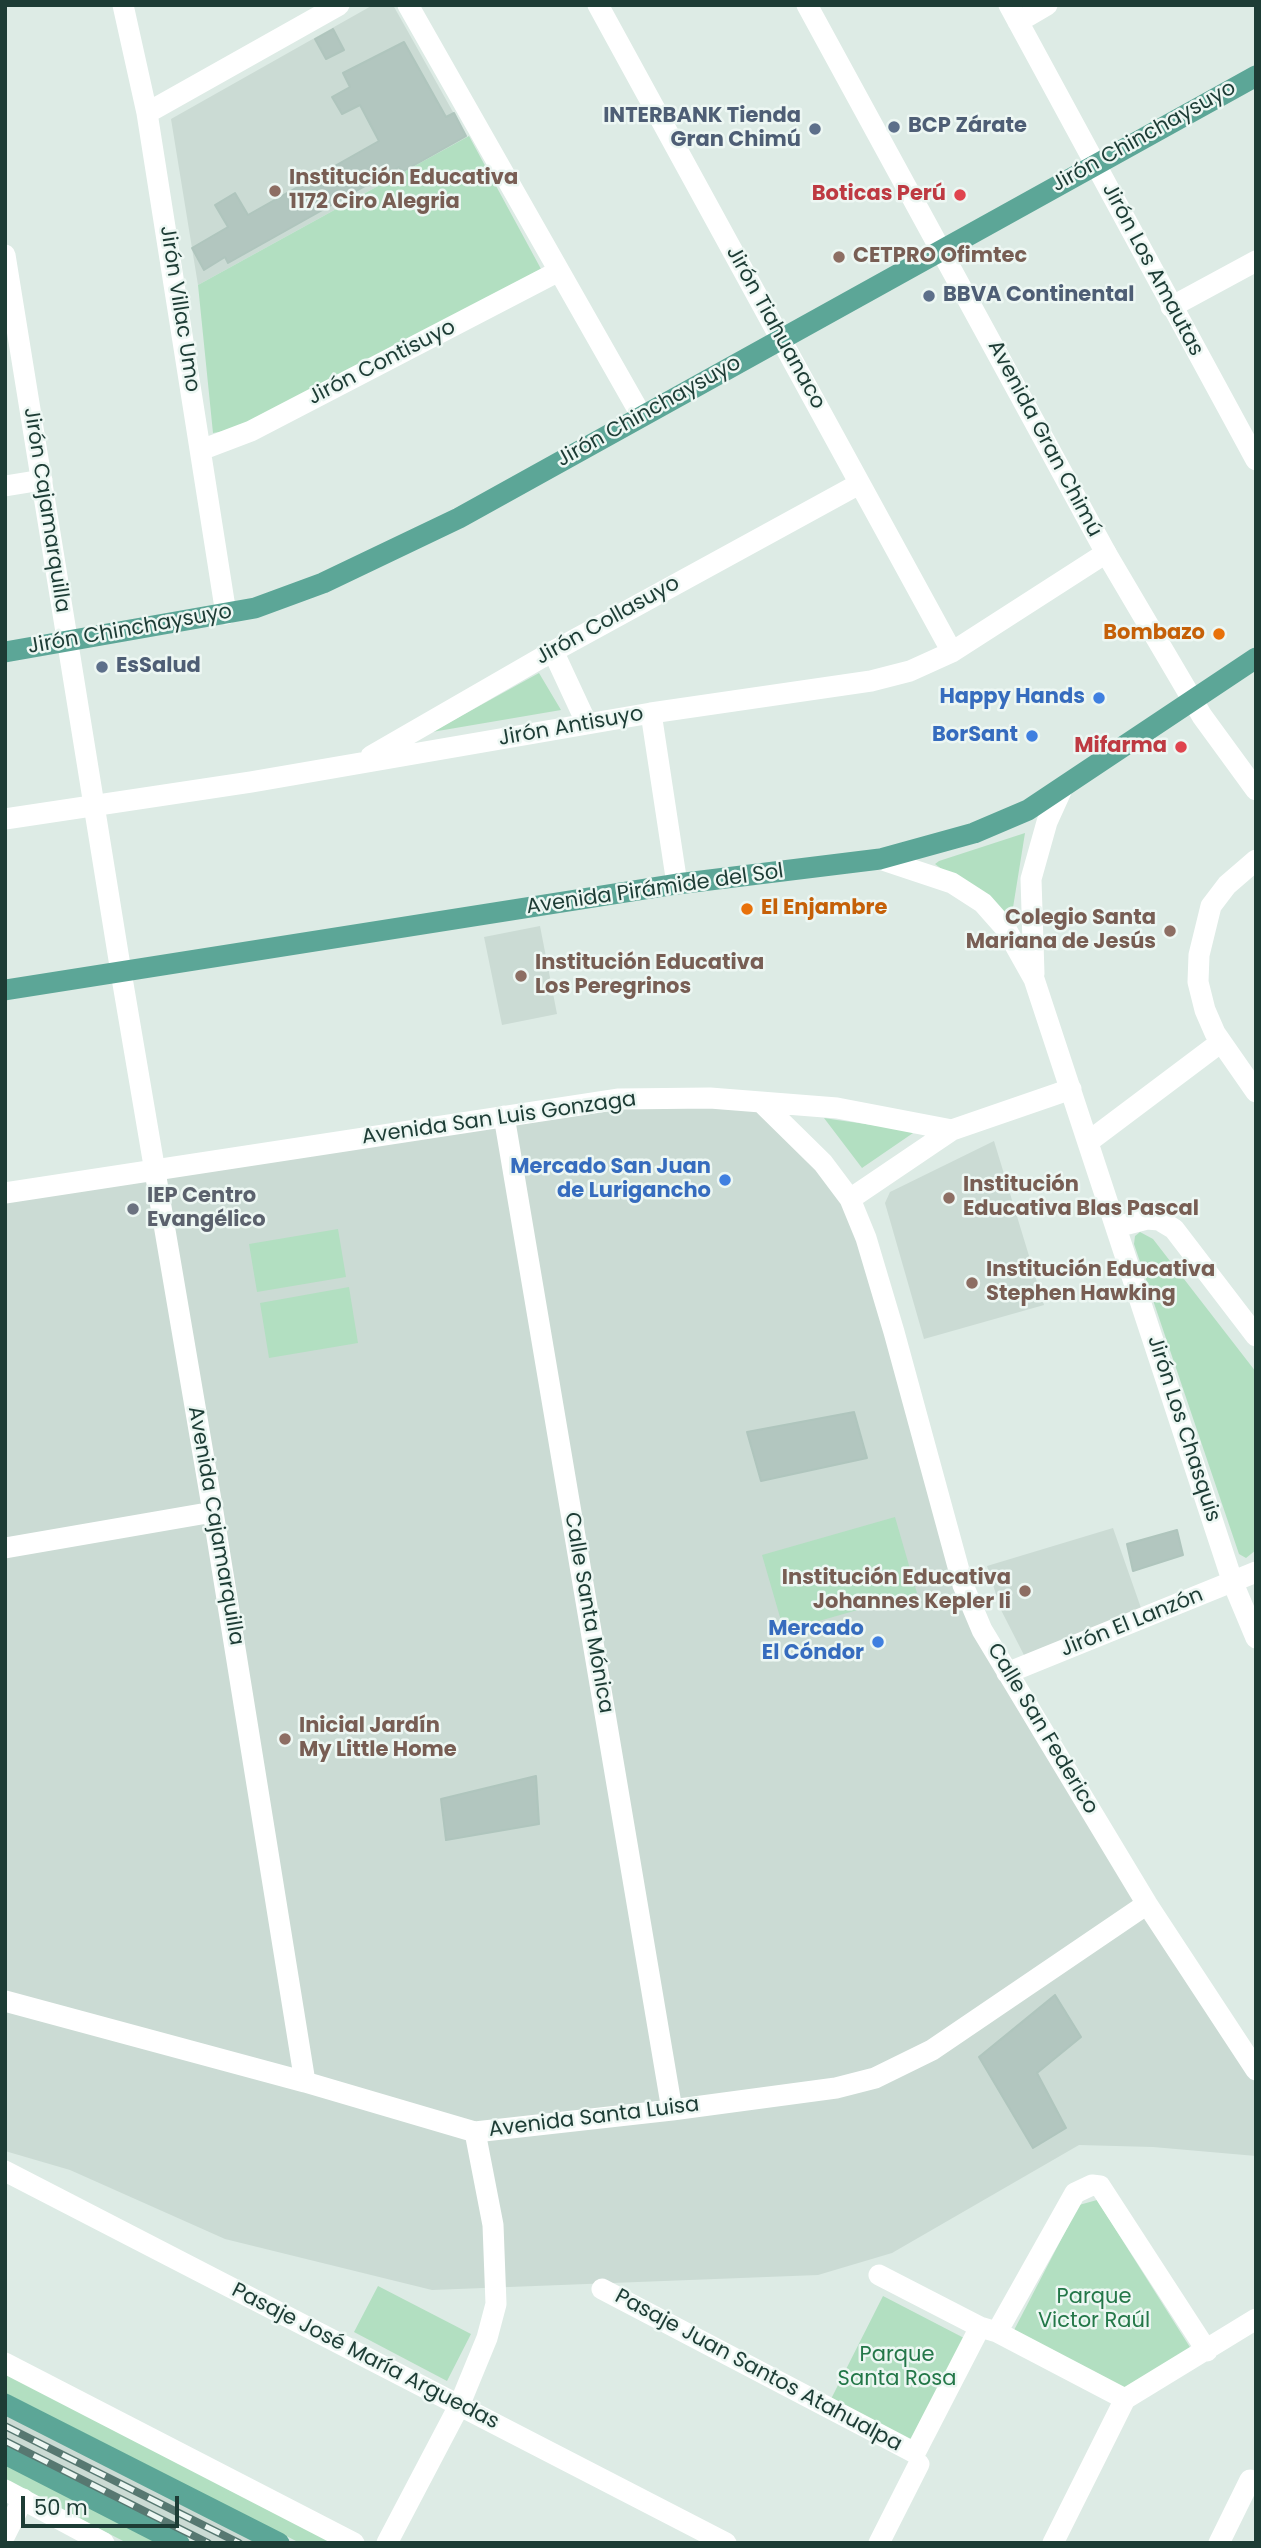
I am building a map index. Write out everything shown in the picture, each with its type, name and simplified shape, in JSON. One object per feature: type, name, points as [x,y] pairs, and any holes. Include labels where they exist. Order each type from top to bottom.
[{"type":"main road","name":"Jirón Chinchaysuyo","points":[[5,652],[226,614],[293,595],[348,571],[458,518],[1256,76]]},
{"type":"main road","name":"Avenida Pirámide del Sol","points":[[5,990],[677,884],[880,859],[974,833],[1028,810],[1256,658]]},
{"type":"main road","points":[[5,2404],[279,2543]]},
{"type":"main road","points":[[5,2454],[179,2543]]},
{"type":"street","name":"Jirón Villac Umo","points":[[123,5],[147,113],[226,614]]},
{"type":"street","points":[[147,113],[339,5]]},
{"type":"street","points":[[408,5],[641,415]]},
{"type":"street","name":"Jirón Tiahuanaco","points":[[597,5],[952,652]]},
{"type":"street","name":"Avenida Gran Chimú","points":[[807,5],[1106,553],[1192,700],[1256,790]]},
{"type":"street","points":[[1014,13],[1047,5]]},
{"type":"street","name":"Jirón Los Amautas","points":[[1014,13],[1171,307],[1252,446]]},
{"type":"street","name":"Jirón Cajamarquilla","points":[[5,255],[10,318],[42,480],[121,972]]},
{"type":"street","points":[[1171,307],[1256,261]]},
{"type":"street","name":"Jirón Contisuyo","points":[[201,450],[251,431],[559,271]]},
{"type":"street","points":[[5,486],[42,480]]},
{"type":"street","name":"Jirón Collasuyo","points":[[360,763],[553,651],[859,484]]},
{"type":"street","name":"Jirón Antisuyo","points":[[5,819],[360,763],[651,713],[871,681],[910,671],[952,652],[1106,553]]},
{"type":"street","points":[[553,651],[587,724]]},
{"type":"street","points":[[651,713],[677,884]]},
{"type":"street","name":"Jirón Los Chasquis","points":[[1034,979],[1031,879],[1047,822],[1062,789]]},
{"type":"street","name":"Jirón Los Chasquis","points":[[880,859],[952,883],[983,903],[1006,929],[1034,979],[1233,1583],[1256,1638]]},
{"type":"street","points":[[1256,860],[1227,885],[1211,906],[1199,955],[1198,982],[1205,1010],[1221,1042],[1256,1092]]},
{"type":"street","name":"Avenida Cajamarquilla","points":[[121,972],[214,1512],[304,2082]]},
{"type":"street","points":[[1088,1142],[1221,1042]]},
{"type":"street","name":"Avenida San Luis Gonzaga","points":[[5,1193],[619,1099],[710,1098],[837,1108],[952,1130],[1071,1089]]},
{"type":"street","name":"Calle San Federico","points":[[763,1104],[824,1163],[850,1199],[883,1297],[963,1585],[982,1630],[1147,1904],[1256,2070]]},
{"type":"street","name":"Calle Santa Mónica","points":[[504,1116],[672,2110]]},
{"type":"street","points":[[850,1199],[952,1130]]},
{"type":"street","points":[[1116,1227],[1147,1219],[1159,1220],[1174,1228],[1256,1336]]},
{"type":"street","points":[[5,1548],[214,1512]]},
{"type":"street","name":"Jirón El Lanzón","points":[[1007,1673],[1256,1572]]},
{"type":"street","name":"Avenida Santa Luisa","points":[[5,2001],[304,2082],[475,2132],[836,2088],[875,2078],[932,2050],[1147,1904]]},
{"type":"street","points":[[387,2543],[459,2406],[487,2338],[496,2304],[493,2225],[475,2132]]},
{"type":"street","name":"Pasaje José María Arguedas","points":[[5,2171],[726,2543]]},
{"type":"street","points":[[879,2543],[917,2458],[988,2329],[1075,2193],[1092,2185],[1100,2186],[1207,2351]]},
{"type":"street","points":[[879,2275],[1125,2399]]},
{"type":"street","name":"Pasaje Juan Santos Atahualpa","points":[[602,2289],[917,2458]]},
{"type":"street","points":[[1054,2543],[1125,2399],[1256,2319]]},
{"type":"street","points":[[5,2363],[354,2543]]},
{"type":"street","points":[[1219,2543],[1250,2480]]},
{"type":"street","points":[[5,2535],[14,2495],[104,2543]]},
{"type":"shaded area","name":"Institución Educativa 1172 Ciro Alegria","points":[[373,5],[393,5],[467,137],[198,285],[171,119]]},
{"type":"shaded area","name":"Institución Educativa Los Peregrinos","points":[[540,926],[557,1014],[502,1025],[484,937]]},
{"type":"shaded area","points":[[611,1094],[757,1110],[862,1207],[986,1631],[1256,2073],[1256,2156],[1153,2147],[1079,2145],[892,2253],[818,2275],[432,2290],[225,2239],[70,2170],[5,2151],[5,1192]]},
{"type":"shaded area","points":[[994,1141],[1044,1305],[924,1339],[885,1203],[890,1192]]},
{"type":"shaded area","points":[[1113,1528],[1141,1608],[1025,1657],[1001,1610],[987,1566]]},
{"type":"shaded area","points":[[5,2413],[259,2543],[204,2543],[5,2441]]},
{"type":"green space","points":[[469,136],[541,269],[243,428],[213,433],[198,285]]},
{"type":"green space","points":[[539,673],[561,710],[432,732]]},
{"type":"green space","points":[[1025,833],[1011,920],[935,864],[939,861]]},
{"type":"green space","points":[[824,1118],[837,1120],[916,1131],[862,1168]]},
{"type":"green space","points":[[338,1229],[346,1277],[257,1292],[249,1244]]},
{"type":"green space","points":[[1140,1232],[1153,1239],[1256,1372],[1256,1550],[1246,1558],[1239,1554],[1134,1244],[1135,1236]]},
{"type":"green space","points":[[349,1287],[358,1343],[269,1358],[260,1303]]},
{"type":"green space","points":[[895,1517],[917,1593],[784,1631],[762,1555]]},
{"type":"green space","name":"Parque Victor Raúl","points":[[1097,2200],[1193,2352],[1126,2394],[1011,2336],[1079,2205]]},
{"type":"green space","points":[[378,2286],[471,2334],[447,2381],[354,2332]]},
{"type":"green space","name":"Parque Santa Rosa","points":[[883,2296],[964,2338],[911,2440],[831,2399]]},
{"type":"green space","points":[[5,2374],[339,2543],[300,2543],[5,2393]]},
{"type":"green space","points":[[5,2463],[164,2543],[127,2543],[5,2480]]},
{"type":"building","points":[[333,29],[344,50],[326,59],[315,39]]},
{"type":"building","points":[[404,42],[446,117],[454,113],[466,136],[402,172],[399,167],[228,263],[225,257],[204,270],[192,248],[228,227],[215,205],[235,193],[248,215],[379,141],[360,105],[342,114],[332,97],[350,87],[343,73]]},
{"type":"building","points":[[854,1412],[867,1458],[761,1481],[747,1432]]},
{"type":"building","points":[[1177,1530],[1183,1555],[1133,1571],[1127,1544]]},
{"type":"building","points":[[536,1776],[539,1824],[446,1840],[441,1799]]},
{"type":"building","points":[[1055,1995],[1081,2037],[1037,2073],[1066,2128],[1033,2148],[979,2057]]},
{"type":"railway","points":[[5,2426],[239,2543]]},
{"type":"railway","points":[[5,2441],[208,2543]]},
{"type":"place","name":"BCP Zárate","points":[[894,127]]},
{"type":"place","name":"INTERBANK Tienda Gran Chimú","points":[[815,129]]},
{"type":"place","name":"Institución Educativa 1172 Ciro Alegria","points":[[275,191]]},
{"type":"place","name":"Boticas Perú","points":[[960,195]]},
{"type":"place","name":"CETPRO Ofimtec","points":[[839,257]]},
{"type":"place","name":"BBVA Continental","points":[[929,296]]},
{"type":"place","name":"Bombazo","points":[[1219,634]]},
{"type":"place","name":"EsSalud","points":[[102,667]]},
{"type":"place","name":"Happy Hands","points":[[1099,698]]},
{"type":"place","name":"BorSant","points":[[1032,736]]},
{"type":"place","name":"Mifarma","points":[[1181,747]]},
{"type":"place","name":"El Enjambre","points":[[747,909]]},
{"type":"place","name":"Colegio Santa Mariana de Jesús","points":[[1170,931]]},
{"type":"place","name":"Institución Educativa Los Peregrinos","points":[[521,976]]},
{"type":"place","name":"Mercado San Juan de Lurigancho","points":[[725,1180]]},
{"type":"place","name":"Institución Educativa Blas Pascal","points":[[949,1198]]},
{"type":"place","name":"IEP Centro Evangélico","points":[[133,1209]]},
{"type":"place","name":"Institución Educativa Stephen Hawking","points":[[972,1283]]},
{"type":"place","name":"Institución Educativa Johannes Kepler Ii","points":[[1025,1591]]},
{"type":"place","name":"Mercado El Cóndor","points":[[878,1642]]},
{"type":"place","name":"Inicial Jardín My Little Home","points":[[285,1739]]}]
